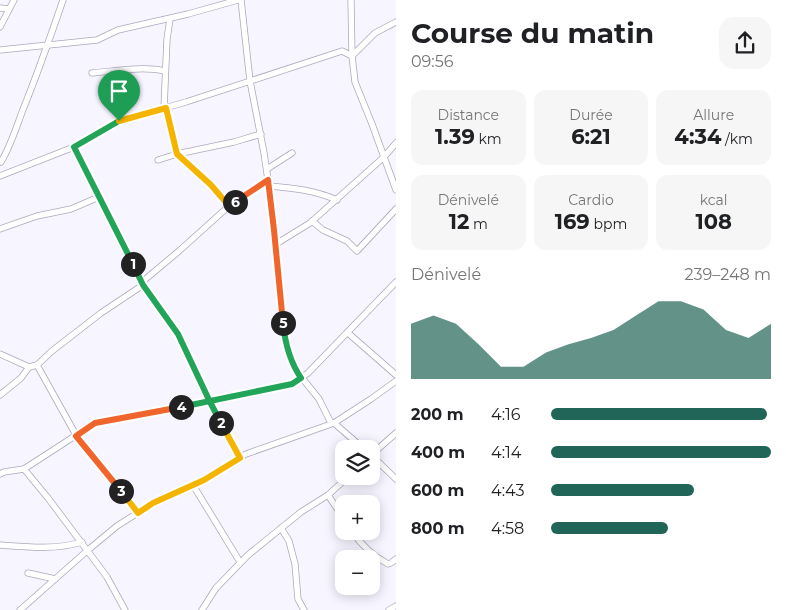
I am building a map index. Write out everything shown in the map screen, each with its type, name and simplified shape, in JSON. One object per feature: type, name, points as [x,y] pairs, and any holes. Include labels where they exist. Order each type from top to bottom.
[{"type":"street","points":[[0,27],[14,0]]},
{"type":"street","points":[[63,0],[48,45],[6,154],[0,161],[3,175],[74,147],[119,121],[342,51],[352,56]]},
{"type":"street","points":[[0,50],[97,40],[118,30],[170,19],[239,0],[250,81],[267,169],[285,340],[294,368],[319,399],[332,423],[353,440]]},
{"type":"street","points":[[351,0],[352,56],[355,82],[396,190]]},
{"type":"street","points":[[0,8],[9,10]]},
{"type":"street","points":[[170,19],[167,39],[165,108],[177,154],[211,185],[229,206]]},
{"type":"street","points":[[352,56],[375,33],[396,22]]},
{"type":"street","points":[[92,73],[145,69],[166,71]]},
{"type":"street","points":[[158,160],[260,134]]},
{"type":"street","points":[[276,244],[312,221],[337,200],[384,157],[396,143]]},
{"type":"street","points":[[74,147],[142,284],[178,334],[210,402],[240,458]]},
{"type":"street","points":[[267,169],[292,153]]},
{"type":"street","points":[[0,354],[29,367],[37,366],[52,351],[142,284],[229,206],[268,183],[307,190],[337,200]]},
{"type":"street","points":[[0,229],[37,216],[71,208],[99,197]]},
{"type":"street","points":[[312,221],[323,230],[346,241],[357,251],[396,209]]},
{"type":"street","points":[[0,474],[24,469],[95,423],[210,402],[292,384],[308,373],[396,282]]},
{"type":"street","points":[[348,333],[396,375]]},
{"type":"street","points":[[37,366],[76,436],[138,513]]},
{"type":"street","points":[[0,395],[21,378],[29,367]]},
{"type":"street","points":[[20,610],[117,526],[153,503],[206,479],[240,458],[261,448],[332,423],[372,399],[396,381]]},
{"type":"street","points":[[396,433],[371,455],[396,479]]},
{"type":"street","points":[[24,469],[108,577],[125,610]]},
{"type":"street","points":[[193,485],[240,562]]},
{"type":"street","points":[[202,610],[216,588],[240,562],[301,512],[328,495],[339,485]]},
{"type":"street","points":[[328,495],[335,506]]},
{"type":"street","points":[[281,528],[295,564],[298,599],[304,610]]},
{"type":"street","points":[[360,540],[371,553],[384,562],[388,564],[396,559]]},
{"type":"street","points":[[0,545],[30,547],[70,546],[82,542]]},
{"type":"street","points":[[28,573],[56,578]]},
{"type":"street","points":[[389,610],[396,606]]},
{"type":"route","points":[[119,121],[74,147],[143,285],[178,334],[210,402],[240,458],[204,480],[153,503],[138,513],[76,436],[95,423],[210,402],[292,384],[301,378],[294,368],[285,340],[268,180],[229,206],[211,185],[177,154],[166,108],[119,121]]}]
